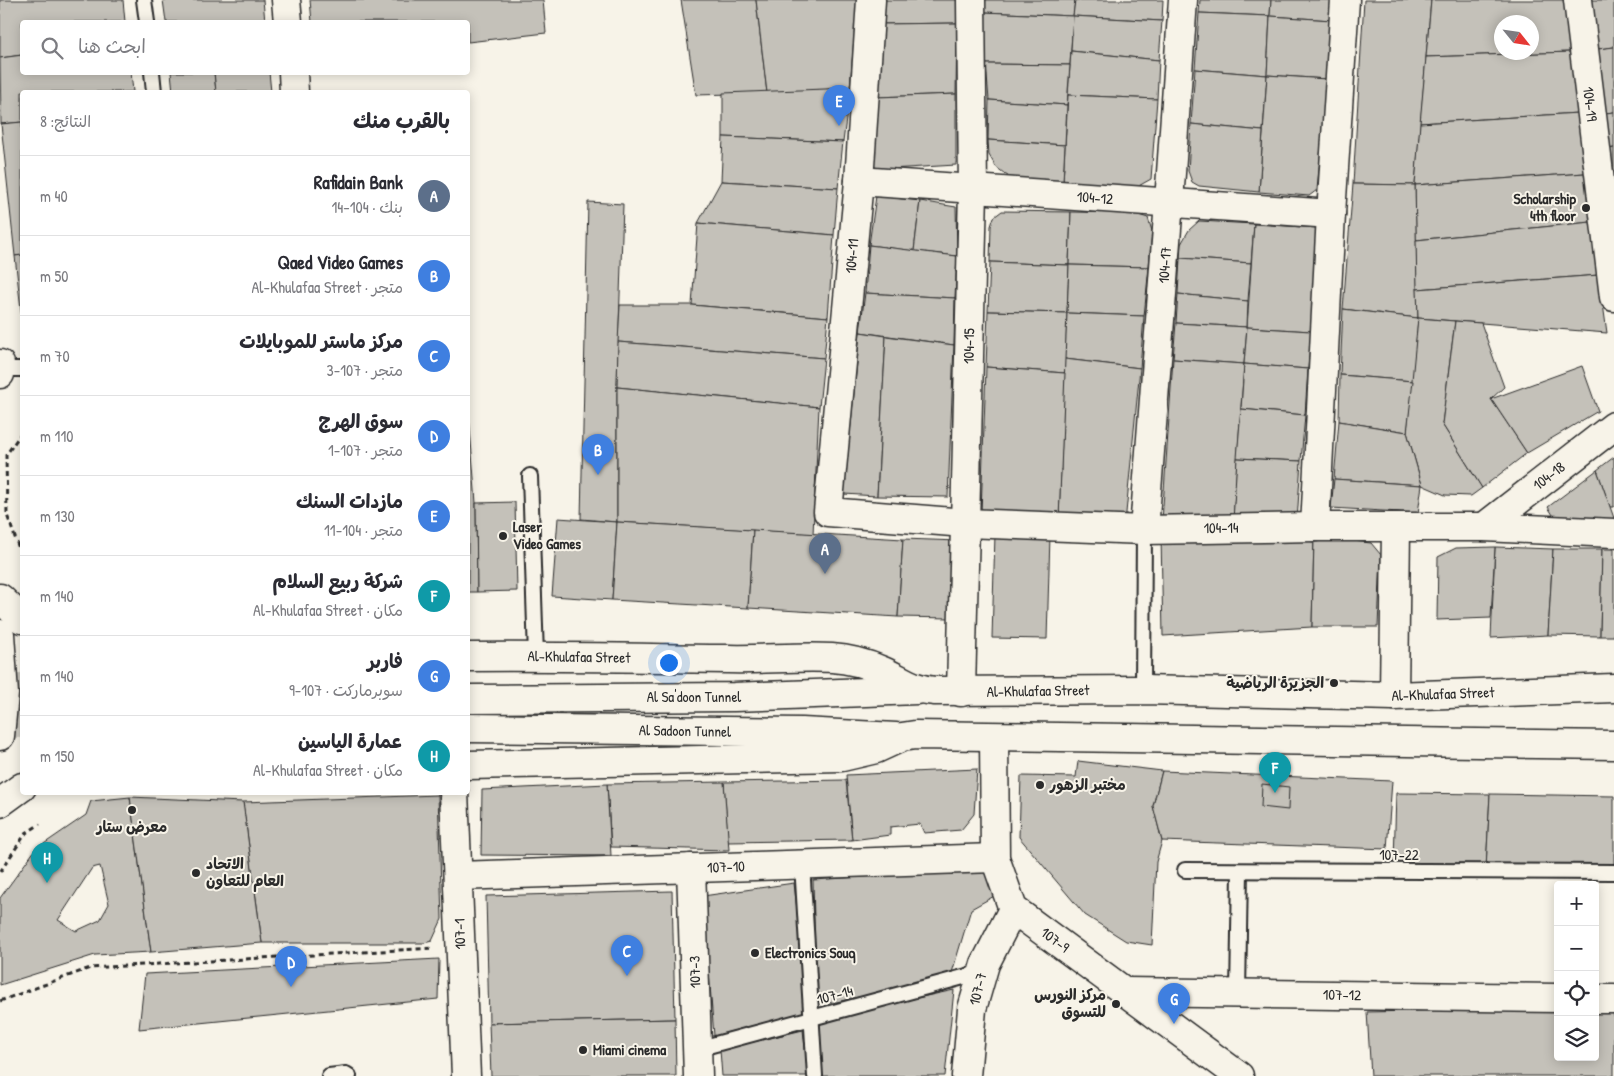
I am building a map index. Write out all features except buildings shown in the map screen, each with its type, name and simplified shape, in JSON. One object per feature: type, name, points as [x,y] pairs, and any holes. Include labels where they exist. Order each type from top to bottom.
[{"type":"street","points":[[286,0],[288,20]]},
{"type":"street","name":"104-11","points":[[828,512],[859,181],[871,0]]},
{"type":"street","name":"104-15","points":[[961,692],[973,190],[971,0]]},
{"type":"street","name":"104-17","points":[[1144,530],[1183,0]]},
{"type":"street","points":[[1315,527],[1331,214],[1345,0]]},
{"type":"street","name":"104-19","points":[[1578,0],[1614,297]]},
{"type":"street","points":[[293,75],[294,90]]},
{"type":"street","name":"104-12","points":[[859,181],[1331,214]]},
{"type":"street","points":[[0,364],[0,374]]},
{"type":"street","name":"104-18","points":[[1484,527],[1614,426]]},
{"type":"street","name":"104-14","points":[[828,512],[965,523],[1144,530],[1484,527],[1614,532]]},
{"type":"street","points":[[1394,696],[1396,527]]},
{"type":"street","points":[[0,598],[20,617]]},
{"type":"street","points":[[0,634],[4,694],[0,736]]},
{"type":"street","name":"Al-Khulafaa Street","points":[[470,657],[831,658],[850,660],[868,665],[921,690],[961,692],[1143,690],[1394,696],[1614,688]]},
{"type":"street","name":"Al Sa'doon Tunnel","points":[[470,699],[734,697],[921,690]]},
{"type":"street","name":"Al Sadoon Tunnel","points":[[470,728],[802,732],[902,737]]},
{"type":"street","points":[[470,765],[842,758],[876,749],[902,737],[915,735],[1614,745]]},
{"type":"street","points":[[994,737],[995,858],[1013,909]]},
{"type":"street","points":[[0,803],[20,788]]},
{"type":"street","name":"107-1","points":[[454,795],[466,1076]]},
{"type":"street","name":"107-10","points":[[458,876],[995,858]]},
{"type":"street","name":"107-3","points":[[691,868],[698,1076]]},
{"type":"street","name":"107-7","points":[[966,1076],[972,1009],[982,972],[1013,909]]},
{"type":"street","name":"107-9","points":[[1013,909],[1238,1076]]},
{"type":"street","name":"107-12","points":[[1126,992],[1554,998]]},
{"type":"street","points":[[1599,999],[1614,999]]},
{"type":"lane","points":[[144,0],[147,20]]},
{"type":"lane","points":[[152,75],[154,90]]},
{"type":"lane","points":[[0,370],[20,369]]},
{"type":"lane","points":[[530,476],[536,656]]},
{"type":"lane","points":[[1143,690],[1144,530]]},
{"type":"lane","points":[[802,864],[816,1076]]},
{"type":"lane","name":"107-22","points":[[1185,870],[1614,872]]},
{"type":"lane","points":[[1238,994],[1240,870]]},
{"type":"lane","name":"107-14","points":[[697,1049],[982,972]]},
{"type":"lane","points":[[329,1076],[346,1074],[349,1076]]},
{"type":"path","points":[[20,435],[6,455],[7,515],[20,551]]},
{"type":"path","points":[[0,872],[26,833],[40,824]]},
{"type":"path","points":[[0,1001],[90,968],[461,946]]},
{"type":"tunnel","points":[[0,687],[20,687]]},
{"type":"tunnel","points":[[0,723],[20,724]]},
{"type":"place","name":"مازدات السنك","points":[[839,126]]},
{"type":"place","name":"Scholarship 4th floor","points":[[1586,208]]},
{"type":"place","name":"Qaed Video Games","points":[[598,475]]},
{"type":"place","name":"Laser Video Games","points":[[503,536]]},
{"type":"place","name":"Rafidain Bank","points":[[825,574]]},
{"type":"place","name":"الجزيرة الرياضية","points":[[1334,683]]},
{"type":"place","name":"مختبر الزهور","points":[[1040,785]]},
{"type":"place","name":"شركة ربيع السلام","points":[[1275,793]]},
{"type":"place","name":"معرض ستار","points":[[132,810]]},
{"type":"place","name":"الاتحاد العام للتعاون","points":[[196,873]]},
{"type":"place","name":"عمارة الياسين","points":[[47,883]]},
{"type":"place","name":"Electronics Souq","points":[[755,953]]},
{"type":"place","name":"مركز ماستر للموبايلات","points":[[627,976]]},
{"type":"place","name":"سوق الهرج","points":[[291,987]]},
{"type":"place","name":"مركز النورس للتسوق","points":[[1116,1004]]},
{"type":"place","name":"فاربر","points":[[1174,1024]]},
{"type":"place","name":"Miami cinema","points":[[583,1050]]}]
